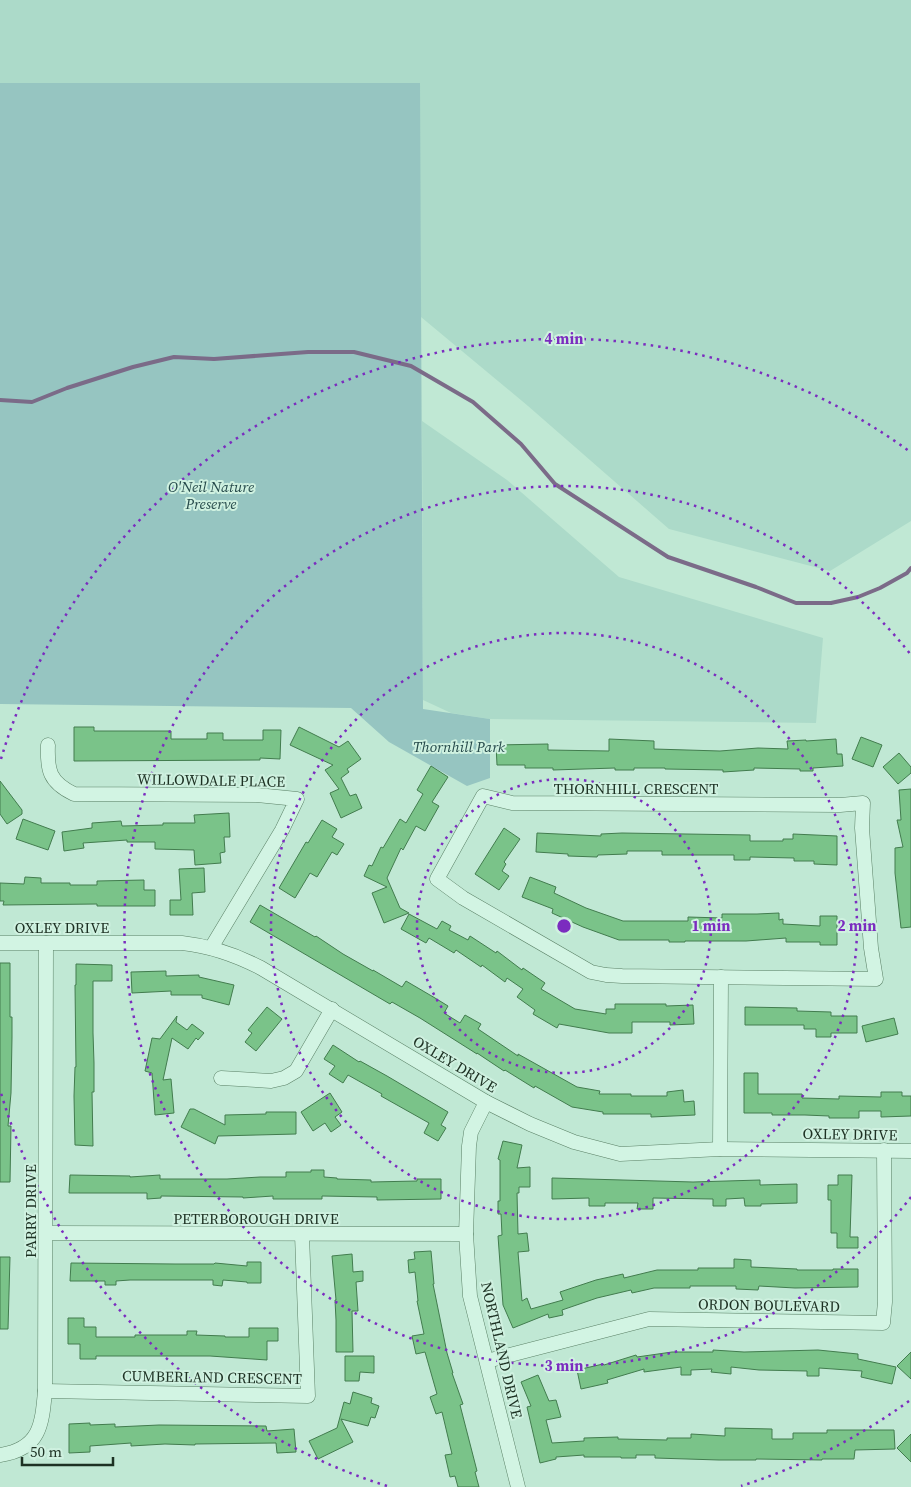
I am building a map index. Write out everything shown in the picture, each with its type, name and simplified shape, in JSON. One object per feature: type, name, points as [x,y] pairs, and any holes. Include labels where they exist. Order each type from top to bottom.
[{"type":"street","name":"WILLOWDALE PLACE","points":[[48,745],[47,764],[50,773],[56,783],[74,794],[257,795],[297,799],[282,830],[211,948]]},
{"type":"street","name":"THORNHILL CRESCENT","points":[[483,796],[512,803],[840,805],[864,803],[862,828],[871,948],[876,979],[721,977],[606,975],[591,972],[463,898],[437,879],[483,796]]},
{"type":"street","name":"OXLEY DRIVE","points":[[0,943],[182,943],[211,948],[238,956],[332,1009],[486,1102],[530,1124],[574,1142],[620,1154],[720,1149],[911,1151]]},
{"type":"street","name":"PARRY DRIVE","points":[[0,1455],[22,1449],[30,1443],[42,1419],[45,1391],[46,943]]},
{"type":"street","points":[[720,1149],[721,977]]},
{"type":"street","points":[[221,1078],[271,1081],[284,1078],[296,1071],[332,1009]]},
{"type":"street","name":"NORTHLAND DRIVE","points":[[486,1102],[471,1132],[469,1146],[466,1234],[470,1296],[518,1487]]},
{"type":"street","name":"ORDON BOULEVARD","points":[[487,1361],[649,1319],[883,1323],[885,1302],[884,1150]]},
{"type":"street","name":"PETERBOROUGH DRIVE","points":[[46,1233],[466,1234]]},
{"type":"street","name":"CUMBERLAND CRESCENT","points":[[45,1391],[308,1396],[302,1235]]},
{"type":"green space","points":[[0,0],[911,0],[911,521],[830,571],[669,529],[528,406],[421,317],[419,83],[0,83]]},
{"type":"green space","name":"O'Neil Nature Preserve","points":[[0,83],[420,83],[423,709],[490,719],[490,778],[467,786],[389,742],[351,708],[0,704]]},
{"type":"green space","points":[[422,421],[507,480],[619,577],[823,638],[816,723],[490,719],[451,713],[423,700]]},
{"type":"building","points":[[74,727],[94,727],[94,731],[171,731],[171,739],[207,739],[207,733],[223,733],[223,740],[263,740],[263,730],[281,730],[280,759],[74,761]]},
{"type":"building","points":[[299,727],[339,747],[348,741],[361,759],[347,769],[349,772],[341,778],[350,796],[356,794],[362,808],[341,818],[330,793],[339,789],[325,770],[333,765],[290,745]]},
{"type":"building","points":[[861,737],[882,745],[873,767],[852,759]]},
{"type":"building","points":[[609,739],[654,741],[654,749],[720,751],[758,748],[788,749],[787,741],[836,739],[837,754],[842,754],[843,766],[813,768],[813,771],[754,768],[754,770],[723,772],[723,770],[665,768],[553,770],[553,768],[525,768],[525,765],[497,765],[496,745],[548,744],[548,750],[609,751]]},
{"type":"building","points":[[899,753],[911,767],[911,773],[898,784],[883,767]]},
{"type":"building","points":[[431,766],[448,777],[432,802],[439,806],[425,831],[416,826],[403,850],[401,848],[387,878],[400,908],[409,913],[384,923],[372,893],[387,887],[364,876],[369,865],[372,866],[381,847],[383,848],[400,819],[406,823],[423,794],[417,790]]},
{"type":"building","points":[[0,781],[22,810],[22,814],[7,824],[0,814]]},
{"type":"building","points":[[911,789],[911,927],[901,928],[895,873],[895,848],[903,847],[897,820],[901,820],[899,790]]},
{"type":"building","points":[[229,813],[230,837],[224,837],[225,852],[220,853],[221,863],[195,865],[194,850],[155,849],[155,842],[127,842],[127,840],[83,843],[84,848],[64,851],[62,832],[92,828],[92,823],[121,821],[122,826],[195,823],[194,815]]},
{"type":"building","points":[[23,819],[55,831],[48,850],[16,839]]},
{"type":"building","points":[[322,820],[337,829],[332,837],[344,844],[337,855],[332,852],[317,877],[310,873],[295,898],[279,888],[306,842],[308,843]]},
{"type":"building","points":[[504,828],[520,839],[504,862],[506,864],[502,871],[509,876],[499,890],[475,874]]},
{"type":"building","points":[[537,833],[601,836],[601,834],[622,833],[750,835],[750,841],[783,841],[783,839],[793,839],[793,834],[837,836],[837,865],[814,864],[814,861],[794,861],[794,858],[750,857],[750,860],[734,860],[734,855],[662,855],[662,851],[627,851],[627,854],[598,855],[597,857],[568,856],[568,854],[536,852]]},
{"type":"building","points":[[204,868],[205,892],[192,893],[193,915],[170,915],[170,900],[181,900],[179,869]]},
{"type":"building","points":[[25,877],[41,878],[41,883],[70,883],[70,885],[97,885],[97,881],[144,880],[144,890],[155,890],[155,906],[97,906],[97,904],[3,905],[4,901],[0,901],[0,883],[24,884]]},
{"type":"building","points":[[530,877],[556,887],[554,893],[586,908],[623,921],[688,921],[688,917],[722,918],[722,914],[779,913],[779,920],[783,919],[783,924],[820,926],[820,916],[837,916],[837,945],[820,945],[820,942],[786,942],[786,938],[685,942],[669,942],[669,940],[619,940],[583,927],[552,913],[553,909],[522,897]]},
{"type":"building","points":[[260,905],[402,987],[406,981],[435,998],[448,1006],[444,1013],[460,1023],[465,1015],[481,1024],[478,1029],[518,1056],[518,1054],[577,1087],[600,1091],[599,1094],[631,1094],[631,1096],[667,1096],[667,1092],[683,1090],[684,1102],[694,1101],[695,1115],[651,1117],[651,1114],[603,1114],[603,1112],[572,1107],[504,1071],[420,1018],[392,1002],[390,1004],[250,922]]},
{"type":"building","points":[[409,914],[437,929],[442,921],[451,926],[449,930],[468,940],[470,936],[496,953],[497,951],[522,970],[523,968],[545,983],[541,989],[575,1009],[606,1014],[606,1009],[615,1009],[615,1004],[693,1005],[694,1024],[670,1025],[670,1022],[632,1022],[632,1033],[609,1033],[559,1024],[557,1028],[533,1014],[535,1010],[517,997],[523,989],[507,978],[505,982],[482,965],[481,967],[456,950],[454,953],[429,938],[426,943],[401,929]]},
{"type":"building","points":[[0,963],[10,963],[12,1037],[11,1093],[8,1126],[11,1126],[10,1182],[0,1182]]},
{"type":"building","points":[[76,964],[112,965],[112,981],[93,981],[93,1146],[75,1145]]},
{"type":"building","points":[[166,971],[166,976],[199,975],[199,977],[234,985],[229,1005],[202,998],[202,995],[171,995],[171,991],[132,993],[131,972]]},
{"type":"building","points":[[267,1007],[282,1019],[256,1051],[245,1042],[252,1033],[248,1030]]},
{"type":"building","points":[[745,1007],[797,1008],[797,1011],[831,1012],[831,1016],[857,1016],[857,1033],[831,1033],[831,1037],[816,1037],[816,1029],[804,1029],[804,1025],[745,1025]]},
{"type":"building","points":[[177,1016],[176,1022],[187,1030],[192,1024],[204,1033],[198,1040],[196,1038],[188,1049],[172,1038],[163,1080],[171,1079],[174,1113],[155,1115],[152,1073],[145,1071],[152,1038],[160,1039]]},
{"type":"building","points":[[894,1018],[898,1034],[866,1042],[862,1026]]},
{"type":"building","points":[[333,1045],[359,1062],[387,1076],[448,1112],[441,1125],[446,1128],[438,1141],[424,1133],[429,1123],[381,1096],[382,1094],[348,1075],[343,1083],[329,1074],[335,1066],[324,1059]]},
{"type":"building","points":[[744,1073],[758,1073],[758,1094],[802,1094],[802,1098],[839,1099],[839,1096],[881,1097],[881,1092],[902,1092],[902,1096],[911,1096],[911,1116],[881,1117],[881,1111],[859,1111],[859,1118],[744,1113]]},
{"type":"building","points":[[330,1093],[342,1112],[335,1117],[341,1125],[331,1132],[325,1123],[313,1131],[301,1112]]},
{"type":"building","points":[[190,1109],[194,1109],[225,1125],[225,1115],[296,1112],[296,1134],[218,1136],[215,1144],[181,1127]]},
{"type":"building","points":[[503,1141],[522,1145],[517,1168],[530,1167],[530,1187],[519,1187],[519,1193],[517,1193],[518,1234],[527,1233],[529,1251],[518,1252],[522,1301],[527,1298],[531,1309],[563,1300],[560,1292],[596,1280],[623,1274],[624,1278],[657,1270],[734,1268],[734,1259],[751,1260],[751,1267],[797,1270],[858,1269],[858,1287],[795,1288],[759,1286],[758,1290],[736,1289],[736,1286],[690,1286],[690,1288],[654,1288],[632,1293],[631,1290],[597,1298],[562,1310],[563,1315],[549,1318],[548,1314],[513,1328],[503,1305],[498,1236],[502,1235],[501,1214],[498,1214],[498,1201],[500,1201],[500,1160],[498,1159]]},
{"type":"building","points":[[311,1170],[324,1170],[324,1177],[371,1180],[371,1182],[441,1179],[441,1199],[377,1200],[377,1197],[322,1196],[322,1199],[273,1199],[273,1196],[243,1198],[161,1196],[161,1198],[147,1199],[147,1193],[69,1193],[70,1175],[130,1177],[160,1175],[160,1179],[227,1179],[286,1177],[286,1172],[311,1172]]},
{"type":"building","points":[[838,1175],[852,1175],[850,1237],[858,1237],[858,1248],[837,1248],[837,1233],[831,1233],[831,1200],[828,1200],[828,1185],[838,1185]]},
{"type":"building","points":[[552,1178],[693,1182],[760,1180],[760,1185],[797,1184],[797,1203],[745,1206],[744,1198],[726,1199],[726,1206],[713,1206],[713,1199],[653,1198],[653,1209],[637,1209],[638,1203],[605,1203],[605,1206],[589,1206],[589,1198],[552,1199]]},
{"type":"building","points":[[431,1251],[433,1284],[447,1353],[463,1404],[460,1405],[477,1471],[475,1472],[479,1487],[458,1487],[455,1476],[450,1477],[445,1455],[452,1454],[442,1412],[436,1414],[430,1397],[437,1394],[425,1352],[416,1354],[412,1336],[424,1334],[417,1301],[415,1272],[409,1273],[408,1260],[415,1259],[414,1252]]},
{"type":"building","points":[[352,1254],[353,1272],[363,1271],[363,1281],[356,1282],[358,1311],[352,1311],[353,1352],[336,1352],[336,1300],[332,1256]]},
{"type":"building","points":[[0,1257],[10,1257],[8,1329],[0,1329]]},
{"type":"building","points":[[247,1262],[261,1262],[261,1283],[223,1280],[222,1286],[213,1285],[213,1280],[130,1280],[116,1281],[116,1285],[105,1285],[105,1281],[70,1281],[71,1263],[215,1263],[247,1266]]},
{"type":"building","points":[[68,1318],[84,1318],[84,1327],[96,1327],[96,1337],[187,1335],[187,1331],[197,1331],[196,1335],[249,1337],[249,1328],[278,1328],[278,1341],[267,1341],[267,1360],[210,1356],[96,1356],[96,1359],[80,1359],[80,1344],[68,1344]]},
{"type":"building","points":[[713,1350],[744,1352],[818,1350],[858,1354],[858,1359],[896,1367],[892,1384],[861,1377],[862,1371],[819,1368],[819,1376],[807,1376],[807,1371],[759,1370],[731,1367],[731,1374],[711,1372],[712,1369],[691,1370],[691,1375],[681,1375],[681,1367],[644,1372],[644,1369],[607,1380],[608,1383],[581,1389],[577,1370],[604,1365],[636,1355],[637,1357],[672,1352],[713,1352]]},
{"type":"building","points":[[911,1352],[911,1379],[897,1366]]},
{"type":"building","points":[[345,1356],[374,1356],[374,1373],[360,1372],[359,1381],[345,1381]]},
{"type":"building","points":[[538,1375],[549,1401],[556,1400],[561,1417],[546,1420],[552,1443],[584,1441],[584,1438],[618,1437],[618,1439],[667,1440],[667,1438],[691,1438],[691,1434],[725,1436],[725,1428],[772,1429],[772,1439],[793,1439],[793,1433],[827,1433],[827,1430],[894,1430],[895,1449],[855,1450],[854,1459],[719,1460],[655,1458],[655,1455],[636,1455],[636,1458],[621,1458],[584,1457],[584,1455],[556,1457],[556,1459],[540,1463],[527,1407],[531,1406],[521,1382]]},
{"type":"building","points":[[353,1392],[372,1398],[371,1403],[379,1406],[375,1418],[371,1417],[368,1426],[341,1419],[353,1442],[318,1459],[309,1441],[337,1428],[344,1402],[350,1404]]},
{"type":"building","points":[[90,1423],[90,1425],[115,1424],[115,1427],[159,1425],[266,1426],[267,1431],[294,1429],[296,1452],[277,1453],[276,1443],[131,1446],[131,1443],[90,1446],[90,1452],[69,1453],[69,1424]]},
{"type":"building","points":[[911,1434],[911,1462],[897,1448]]},
{"type":"waterway","points":[[0,400],[32,402],[67,388],[133,367],[174,357],[214,359],[308,352],[354,352],[411,366],[473,402],[521,444],[555,484],[668,557],[756,587],[796,603],[831,603],[858,597],[880,588],[907,573],[911,568]]},
{"type":"park label","name":"Thornhill Park","points":[[459,746]]}]
